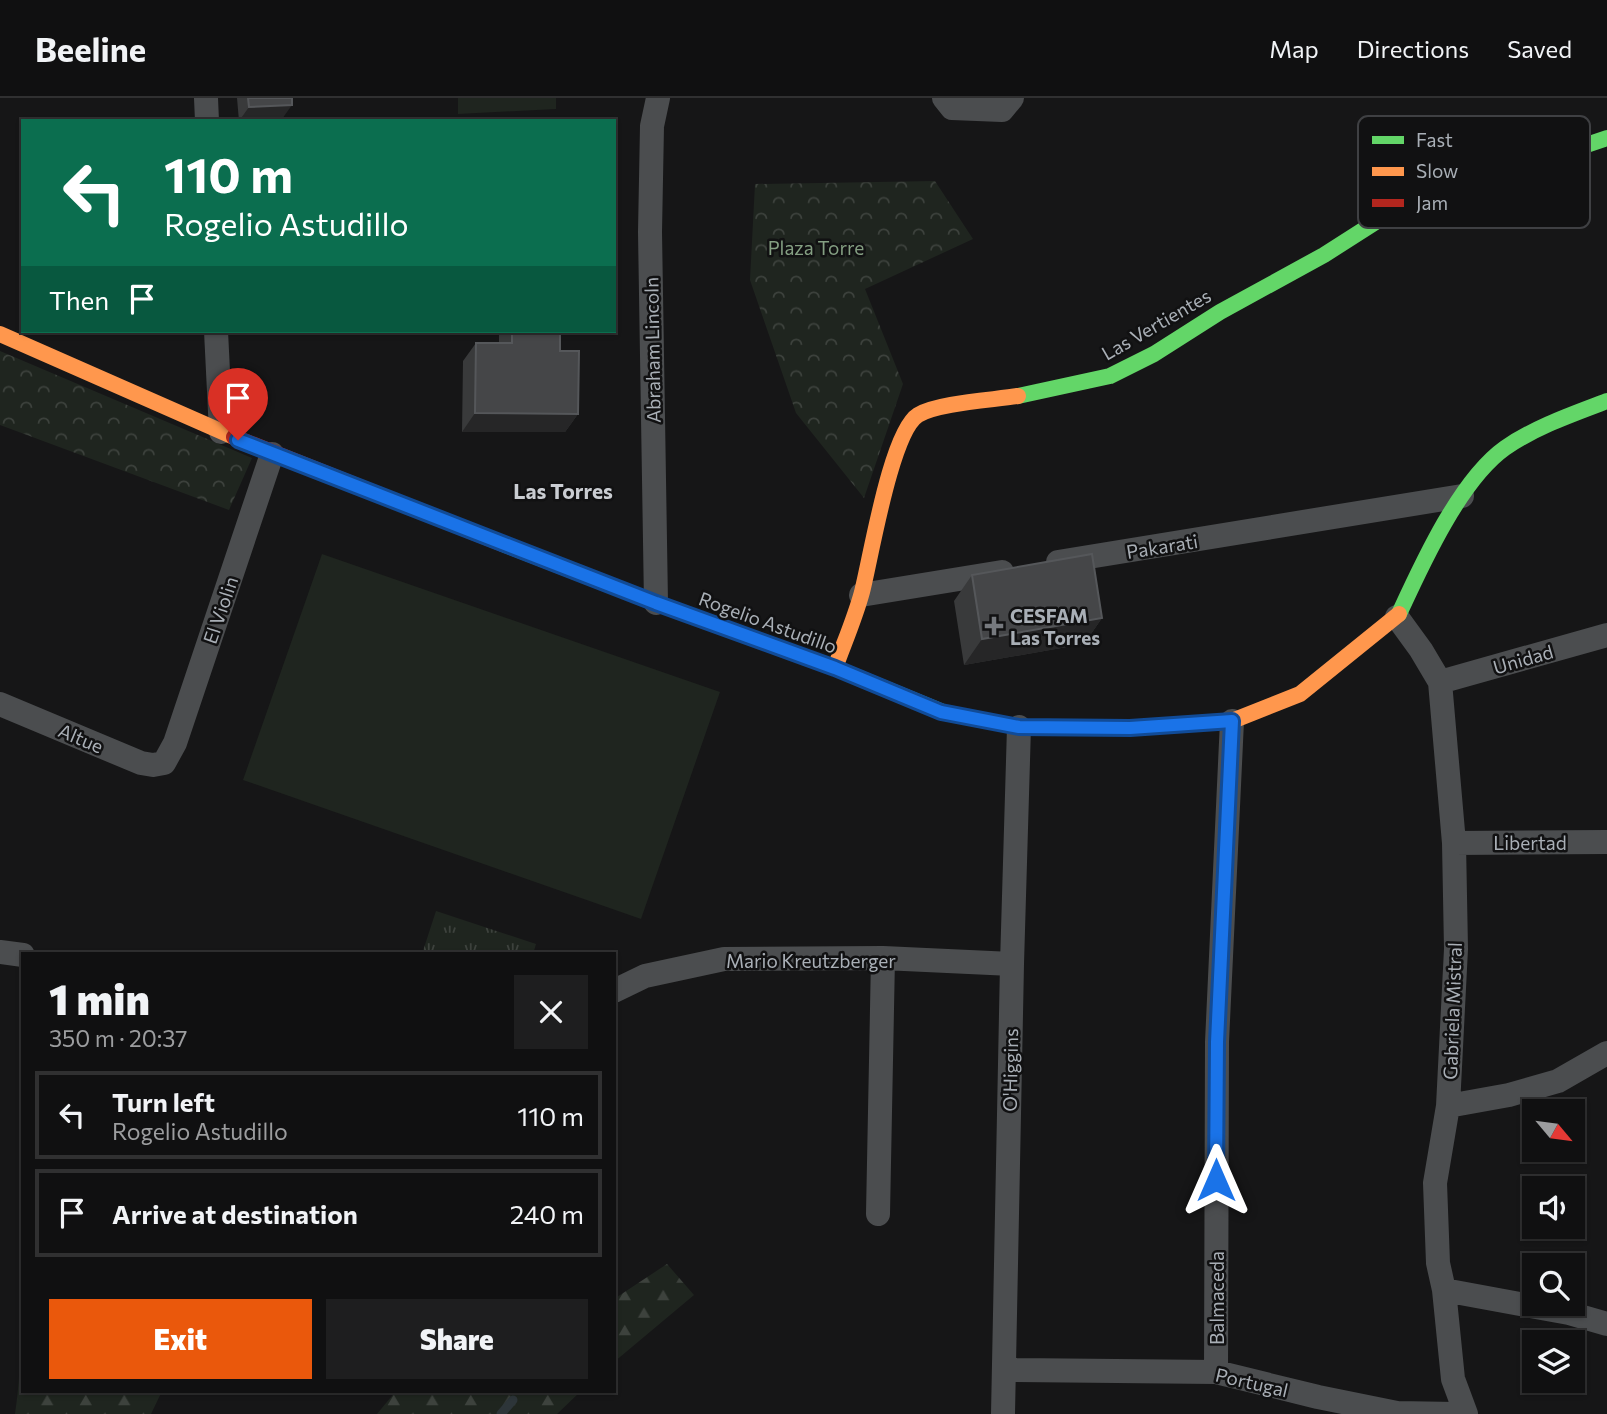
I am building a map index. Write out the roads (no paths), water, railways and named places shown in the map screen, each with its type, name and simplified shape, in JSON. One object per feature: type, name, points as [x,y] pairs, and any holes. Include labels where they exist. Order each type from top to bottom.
[{"type":"street","points":[[206,98],[207,119]]},
{"type":"street","points":[[645,98],[652,125]]},
{"type":"street","name":"Abraham Lincoln","points":[[656,603],[650,232],[652,125],[658,98]]},
{"type":"street","points":[[944,98],[952,108],[1002,110],[1012,98]]},
{"type":"street","name":"Las Vertientes","points":[[1590,144],[1607,138]]},
{"type":"street","name":"Las Vertientes","points":[[835,668],[861,595],[892,466],[905,428],[918,415],[934,409],[1030,394],[1110,376],[1154,354],[1220,312],[1324,255],[1366,228]]},
{"type":"street","points":[[216,333],[220,432]]},
{"type":"street","name":"Rogelio Astudillo","points":[[0,334],[272,454],[656,603],[835,668],[941,712],[1019,727],[1130,728],[1232,721],[1300,694],[1397,617],[1428,551],[1478,472],[1505,448],[1559,419],[1607,401]]},
{"type":"street","name":"El Violin","points":[[164,763],[175,743],[272,454]]},
{"type":"street","name":"Pakarati","points":[[861,595],[1462,496]]},
{"type":"street","name":"Gabriela Mistral","points":[[1397,617],[1422,650],[1440,682],[1454,843],[1456,949],[1448,1106],[1435,1183],[1438,1263],[1444,1290],[1453,1379],[1466,1414]]},
{"type":"street","name":"Unidad","points":[[1440,682],[1607,635]]},
{"type":"street","name":"Altue","points":[[0,704],[141,763],[164,763]]},
{"type":"street","name":"Balmaceda","points":[[1216,1372],[1217,1042],[1232,721]]},
{"type":"street","name":"O'Higgins","points":[[1003,1414],[1019,727]]},
{"type":"street","name":"Libertad","points":[[1454,843],[1607,842]]},
{"type":"street","points":[[0,952],[21,955]]},
{"type":"street","points":[[878,1214],[883,958]]},
{"type":"street","name":"Mario Kreutzberger","points":[[616,990],[645,976],[724,959],[883,958],[1012,964]]},
{"type":"street","points":[[1448,1106],[1509,1096],[1558,1081],[1607,1053]]},
{"type":"street","points":[[1444,1290],[1569,1312],[1607,1324]]},
{"type":"street","name":"Portugal","points":[[1005,1370],[1216,1372],[1397,1413],[1456,1414]]},
{"type":"waterway","points":[[501,1414],[513,1400]]},
{"type":"place","name":"CESFAM Las Torres","points":[[994,626]]},
{"type":"district","name":"Las Torres","points":[[563,490]]},
{"type":"park label","name":"Plaza Torre","points":[[816,247]]}]
